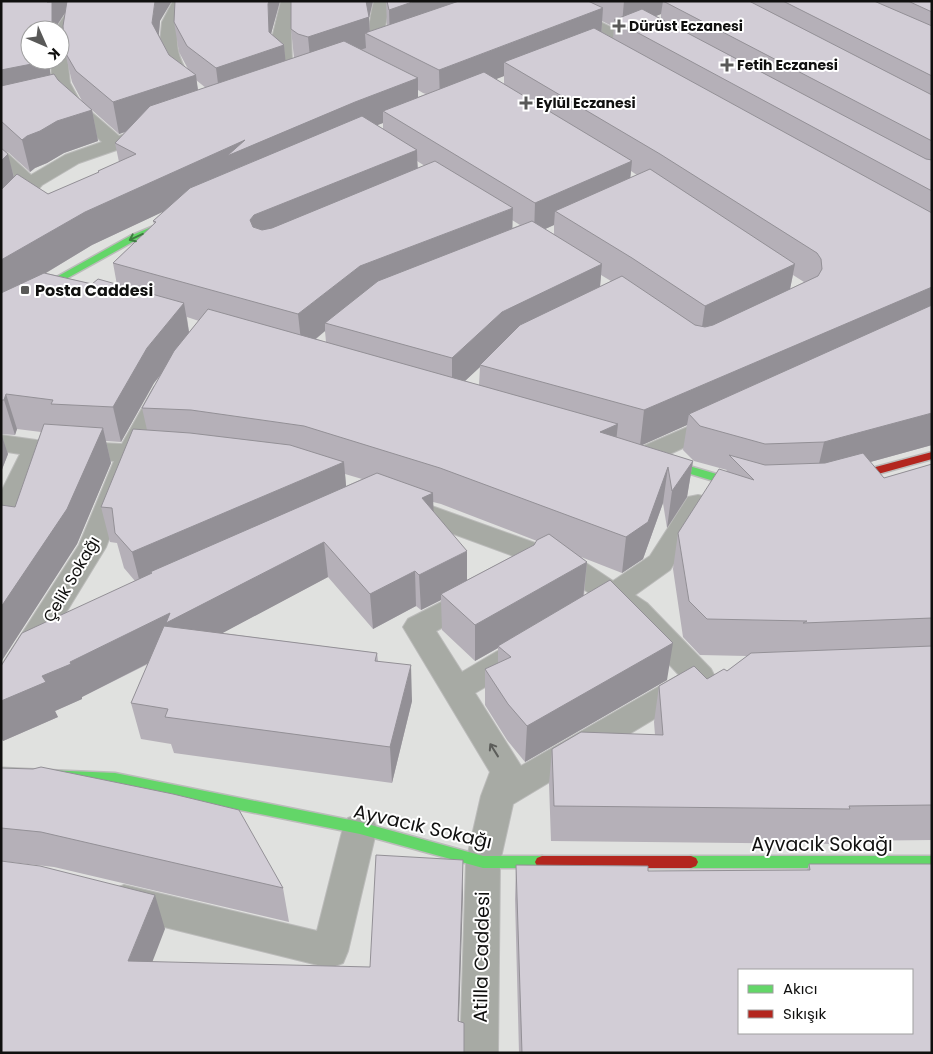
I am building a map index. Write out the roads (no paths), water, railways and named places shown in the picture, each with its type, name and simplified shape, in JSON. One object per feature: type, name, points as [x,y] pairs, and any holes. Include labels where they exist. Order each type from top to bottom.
[{"type":"street","points":[[70,20],[84,1]]},
{"type":"street","points":[[181,1],[170,22],[168,52],[182,82],[203,98]]},
{"type":"street","points":[[286,84],[312,76],[294,70],[283,62],[282,34],[289,1]]},
{"type":"street","points":[[382,1],[374,54],[400,45]]},
{"type":"street","points":[[544,1],[623,37]]},
{"type":"street","points":[[602,45],[623,37]]},
{"type":"street","points":[[60,70],[61,83],[73,106],[116,144]]},
{"type":"street","points":[[49,100],[68,96]]},
{"type":"street","points":[[1,218],[35,181],[72,159],[171,124]]},
{"type":"street","points":[[1,158],[31,186]]},
{"type":"street","points":[[4,308],[47,287],[133,238],[187,215]]},
{"type":"street","points":[[47,287],[66,292]]},
{"type":"street","name":"Çelik Sokağı","points":[[1,692],[92,547],[130,453],[168,384],[179,369]]},
{"type":"street","points":[[637,455],[741,411]]},
{"type":"street","points":[[1,443],[36,448],[187,457]]},
{"type":"street","points":[[1,520],[36,448]]},
{"type":"street","points":[[637,455],[758,490]]},
{"type":"street","points":[[834,483],[932,455]]},
{"type":"street","points":[[573,620],[614,596],[660,563],[715,478]]},
{"type":"street","points":[[378,496],[430,513],[570,566],[637,611],[714,676],[498,796]]},
{"type":"street","points":[[515,545],[521,573],[418,627],[457,690],[540,640]]},
{"type":"street","points":[[28,651],[64,635]]},
{"type":"street","name":"Atilla Caddesi","points":[[457,690],[507,771],[498,796],[483,862],[479,1053]]},
{"type":"street","name":"Ayvacık Sokağı","points":[[1,774],[115,780],[360,828],[483,862],[932,862]]},
{"type":"street","points":[[92,894],[330,951],[360,828]]},
{"type":"place","name":"Dürüst Eczanesi","points":[[619,26]]},
{"type":"place","name":"Fetih Eczanesi","points":[[727,65]]},
{"type":"place","name":"Eylül Eczanesi","points":[[526,103]]},
{"type":"place","name":"Posta Caddesi","points":[[25,290]]}]
